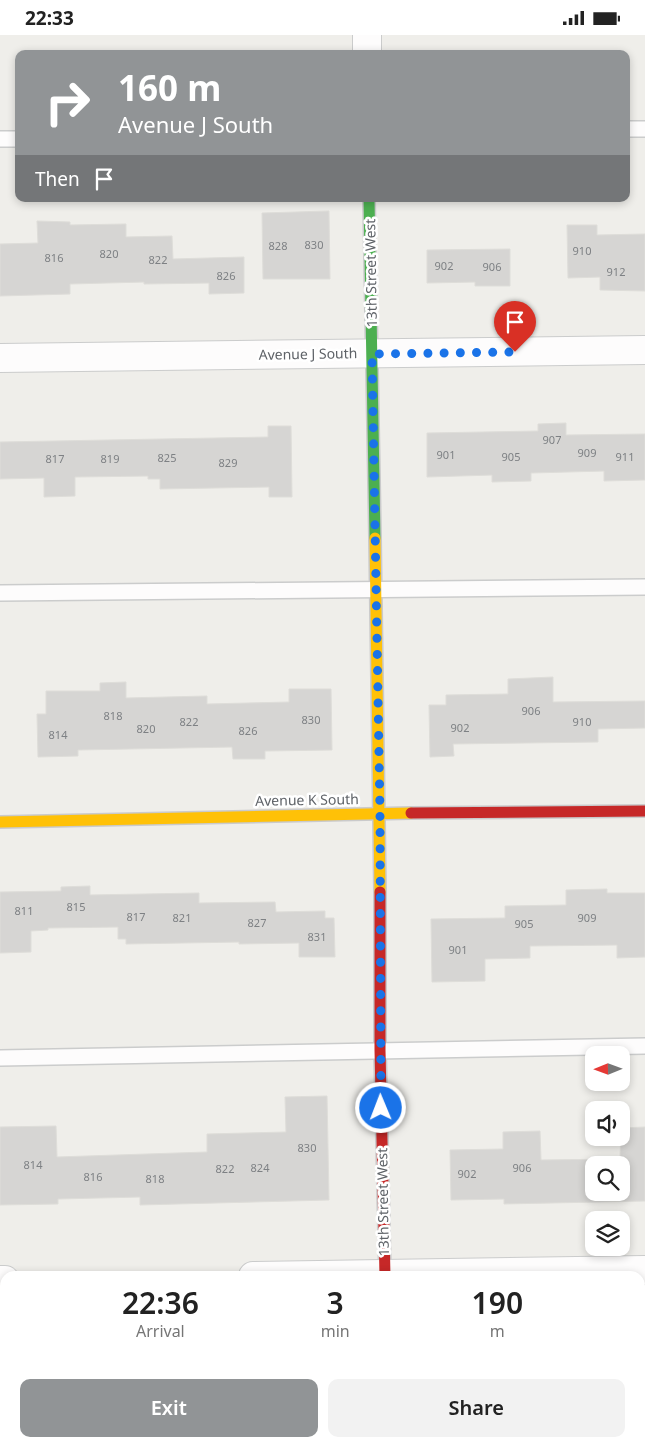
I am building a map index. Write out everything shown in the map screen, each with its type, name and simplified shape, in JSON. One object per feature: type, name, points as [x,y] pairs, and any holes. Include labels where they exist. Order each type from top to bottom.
[{"type":"street","points":[[367,35],[367,50]]},
{"type":"street","name":"13th Street West","points":[[369,202],[380,813],[380,1050],[385,1271]]},
{"type":"street","name":"Avenue J South","points":[[0,358],[645,350]]},
{"type":"street","name":"Avenue K South","points":[[0,822],[380,813],[645,811]]},
{"type":"street","points":[[593,1271],[645,1270]]},
{"type":"lane","points":[[630,129],[645,129]]},
{"type":"lane","points":[[0,139],[15,139]]},
{"type":"lane","points":[[0,593],[645,587]]},
{"type":"lane","points":[[0,1058],[645,1046]]},
{"type":"building","points":[[329,211],[330,279],[263,279],[262,213]]},
{"type":"building","points":[[37,221],[70,222],[70,225],[126,224],[126,237],[172,236],[173,259],[244,257],[244,293],[209,294],[209,283],[144,284],[144,282],[70,284],[70,294],[0,296],[0,244],[38,243]]},
{"type":"building","points":[[567,225],[597,225],[597,235],[645,234],[645,291],[600,290],[600,277],[568,278]]},
{"type":"building","points":[[510,249],[510,286],[475,286],[475,282],[427,283],[427,250]]},
{"type":"building","points":[[566,423],[566,435],[645,434],[645,480],[604,481],[604,471],[531,473],[531,481],[492,482],[492,475],[427,477],[427,433],[538,431],[538,424]]},
{"type":"building","points":[[268,426],[291,426],[292,497],[269,497],[269,487],[160,489],[160,479],[148,479],[148,476],[75,477],[75,496],[44,497],[44,478],[0,479],[0,442],[268,437]]},
{"type":"building","points":[[553,677],[553,702],[645,701],[645,728],[598,729],[598,742],[453,744],[454,756],[430,757],[429,705],[446,705],[446,695],[508,694],[508,679]]},
{"type":"building","points":[[126,682],[126,698],[207,696],[207,704],[289,702],[289,689],[331,689],[332,750],[265,751],[265,759],[233,759],[232,747],[78,750],[78,756],[38,757],[37,714],[46,714],[46,691],[100,691],[100,683]]},
{"type":"building","points":[[90,886],[90,895],[199,893],[199,903],[275,902],[276,912],[325,911],[325,918],[334,918],[335,957],[299,957],[299,943],[126,944],[126,939],[118,939],[118,927],[48,928],[48,930],[31,931],[31,952],[0,953],[0,892],[61,891],[61,887]]},
{"type":"building","points":[[607,889],[607,893],[645,893],[645,957],[617,958],[617,945],[530,946],[530,958],[485,959],[485,981],[432,982],[431,919],[505,918],[505,906],[566,905],[566,890]]},
{"type":"building","points":[[327,1096],[329,1200],[140,1205],[140,1197],[58,1199],[58,1204],[0,1205],[0,1127],[56,1126],[57,1157],[207,1152],[207,1134],[286,1132],[285,1097]]},
{"type":"building","points":[[645,1127],[645,1201],[504,1204],[504,1199],[451,1200],[450,1150],[503,1149],[503,1132],[540,1131],[541,1160],[585,1159],[585,1201],[630,1201],[630,1156],[620,1156],[620,1146],[630,1146],[630,1128]]},
{"type":"traffic: fast","points":[[369,202],[375,538]]},
{"type":"traffic: slow","points":[[375,538],[380,892]]},
{"type":"traffic: slow","points":[[0,822],[411,813]]},
{"type":"traffic: jam","points":[[411,813],[645,811]]},
{"type":"traffic: jam","points":[[380,892],[380,1050],[385,1271]]},
{"type":"route","points":[[381,1108],[380,813],[372,354],[515,352]]}]
